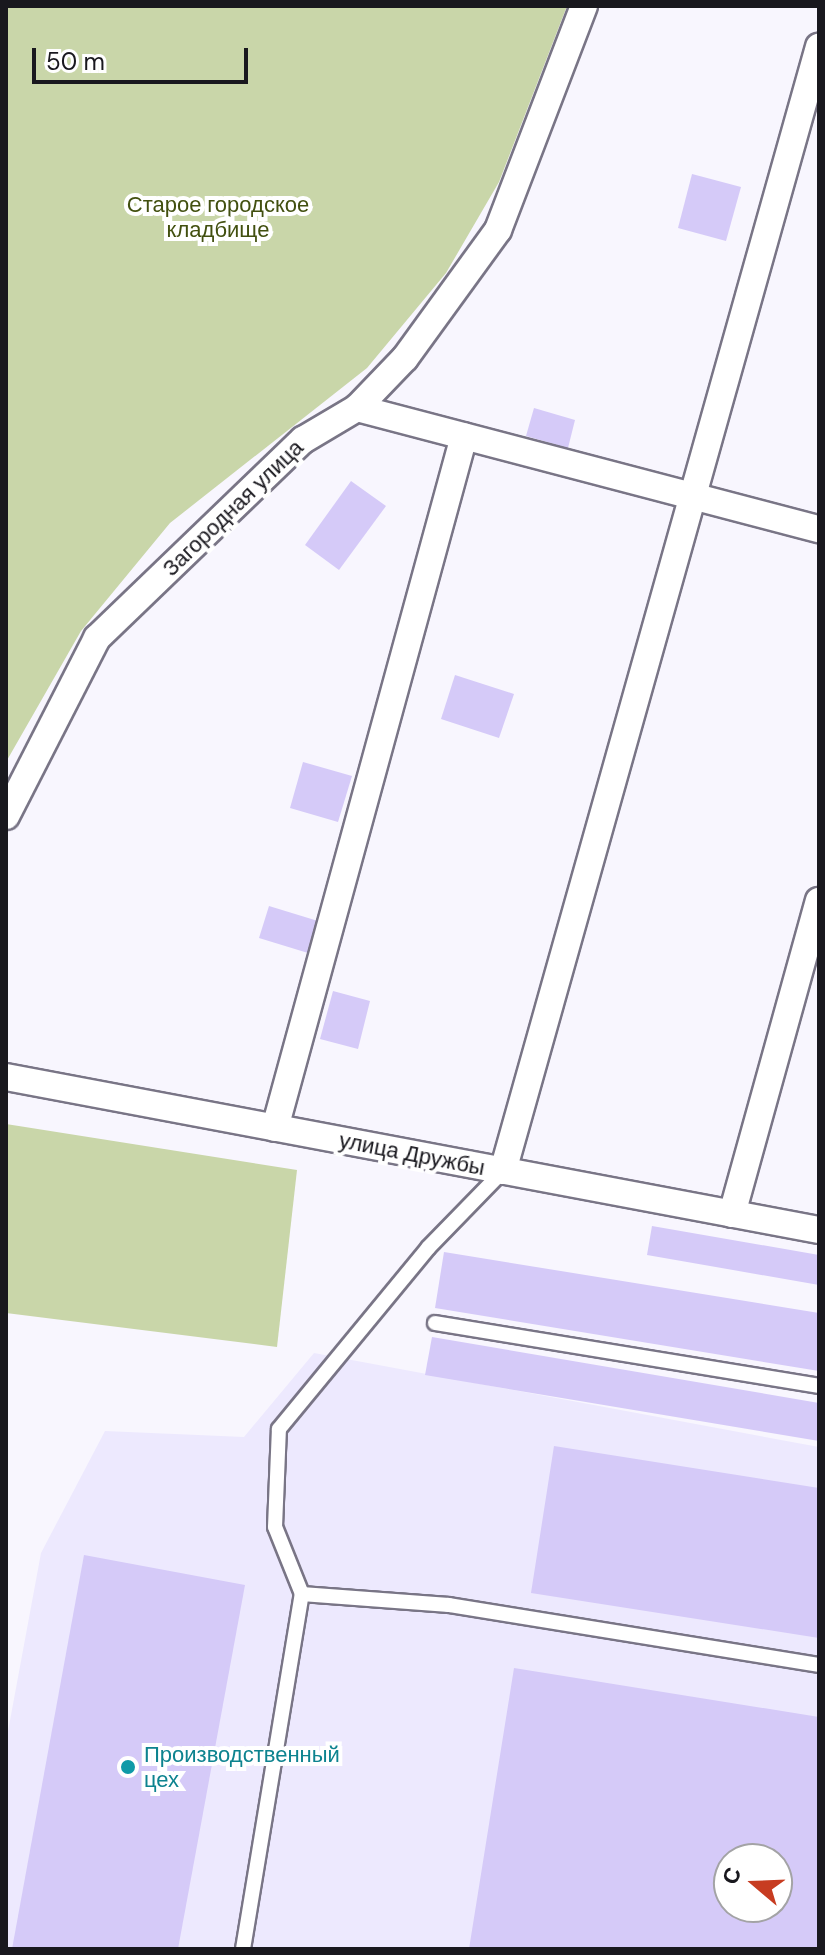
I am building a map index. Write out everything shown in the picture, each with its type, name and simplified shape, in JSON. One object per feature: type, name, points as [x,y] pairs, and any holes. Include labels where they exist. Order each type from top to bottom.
[{"type":"street","name":"Загородная улица","points":[[6,816],[97,638],[303,440],[357,408],[405,358],[498,230],[584,6]]},
{"type":"street","points":[[503,1171],[819,47]]},
{"type":"street","points":[[357,408],[819,529]]},
{"type":"street","points":[[275,1128],[464,436]]},
{"type":"street","points":[[732,1214],[819,901]]},
{"type":"street","name":"улица Дружбы","points":[[6,1077],[819,1230]]},
{"type":"lane","points":[[243,1949],[302,1594],[275,1527],[279,1429],[428,1248],[503,1171]]},
{"type":"lane","points":[[435,1323],[819,1386]]},
{"type":"lane","points":[[302,1594],[449,1605],[819,1665]]},
{"type":"shaded area","points":[[314,1353],[819,1447],[819,1949],[6,1949],[6,1742],[41,1553],[105,1431],[244,1437]]},
{"type":"green space","name":"Старое городское кладбище","points":[[6,6],[567,6],[499,182],[446,273],[367,368],[170,523],[81,631],[6,762]]},
{"type":"green space","points":[[6,1124],[297,1170],[277,1347],[6,1313]]},
{"type":"building","points":[[692,174],[741,187],[726,241],[678,228]]},
{"type":"building","points":[[534,408],[575,420],[568,448],[526,436]]},
{"type":"building","points":[[351,481],[386,506],[339,570],[305,545]]},
{"type":"building","points":[[455,675],[514,694],[499,738],[441,719]]},
{"type":"building","points":[[303,762],[352,776],[338,822],[290,808]]},
{"type":"building","points":[[269,906],[318,921],[308,953],[259,938]]},
{"type":"building","points":[[333,991],[370,1001],[358,1049],[320,1039]]},
{"type":"building","points":[[652,1226],[819,1255],[819,1285],[647,1255]]},
{"type":"building","points":[[444,1252],[819,1313],[819,1371],[435,1308]]},
{"type":"building","points":[[432,1337],[819,1403],[819,1441],[425,1375]]},
{"type":"building","points":[[554,1446],[819,1488],[819,1638],[531,1593]]},
{"type":"building","name":"Производственный цех","points":[[84,1555],[245,1585],[178,1949],[12,1949]]},
{"type":"building","points":[[514,1668],[819,1717],[819,1949],[469,1949]]},
{"type":"place","name":"Производственный цех","points":[[128,1767]]}]
